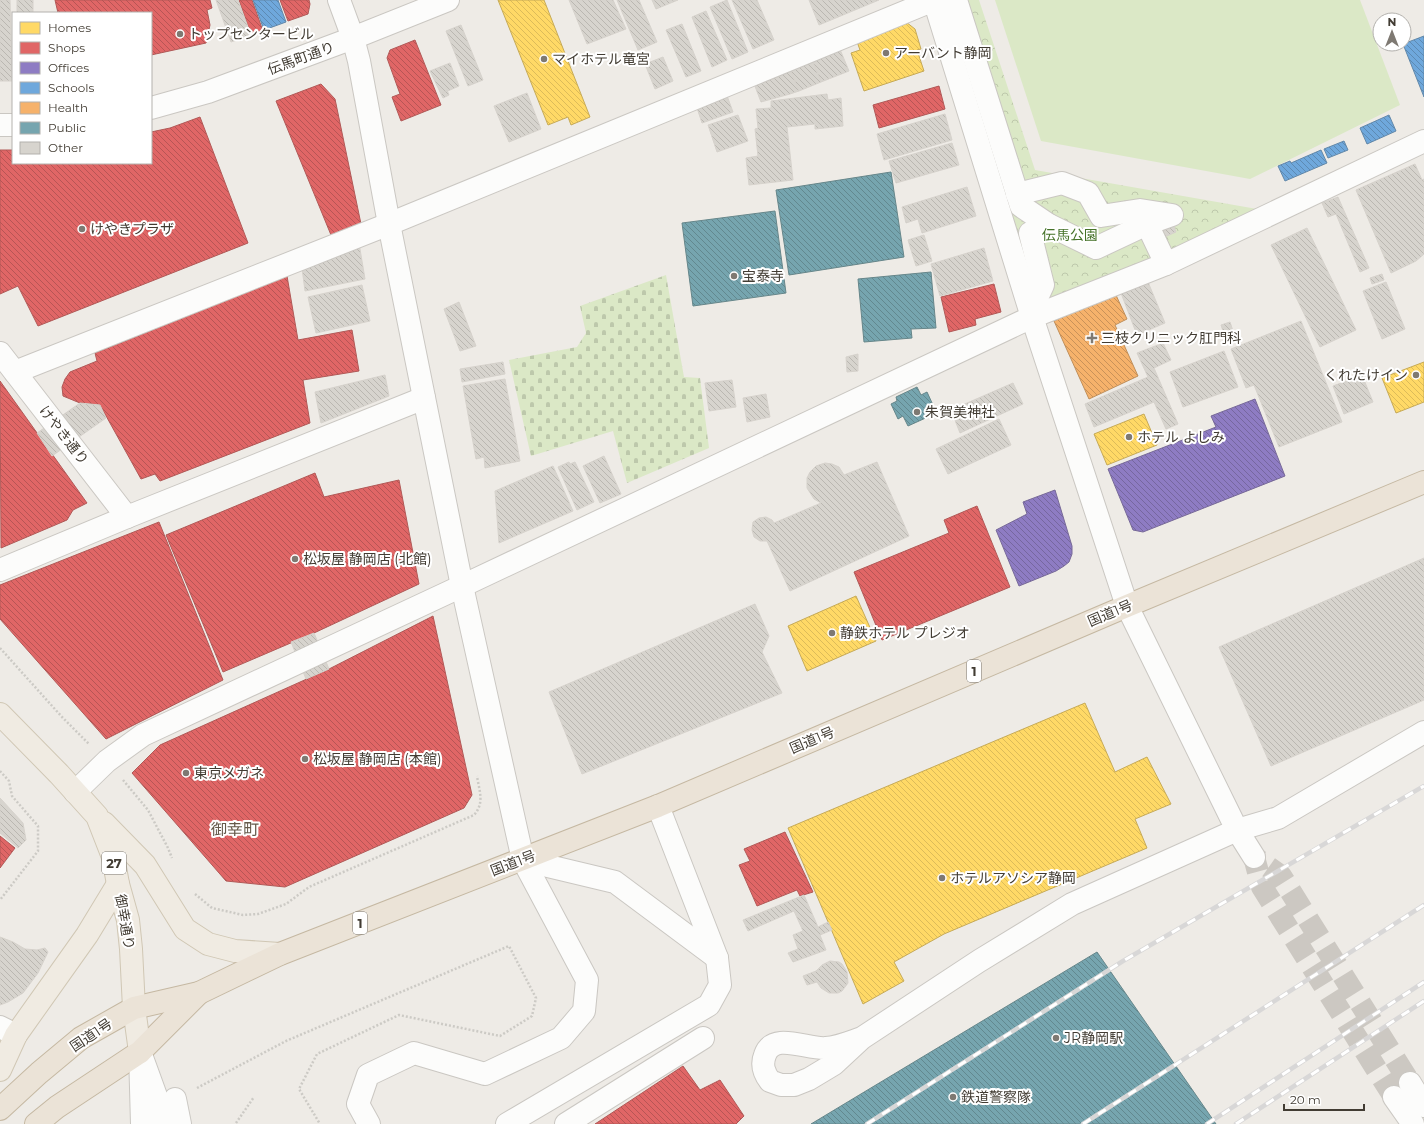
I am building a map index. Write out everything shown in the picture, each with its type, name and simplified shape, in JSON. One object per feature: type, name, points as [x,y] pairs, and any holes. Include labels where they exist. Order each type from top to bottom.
[{"type":"highway","name":"国道1号","points":[[0,1109],[81,1038],[134,1008],[199,993],[280,954],[658,806],[1127,606],[1424,482]]},
{"type":"highway","name":"国道1号","points":[[36,1124],[57,1107],[140,1052],[199,993]]},
{"type":"main road","name":"御幸通り","points":[[0,714],[97,816],[113,858],[118,884],[128,920],[134,1008],[140,1052]]},
{"type":"main road","name":"27","points":[[97,816],[145,865],[185,929],[208,944],[235,951],[280,954]]},
{"type":"main road","name":"27","points":[[0,1070],[8,1031],[87,935],[118,884]]},
{"type":"street","points":[[339,0],[353,38],[359,61],[389,224],[462,586],[523,860],[587,980],[584,1011],[562,1038],[485,1074],[414,1053],[368,1075],[358,1104],[369,1124]]},
{"type":"street","name":"伝馬町通り","points":[[152,108],[208,92],[353,38],[448,0]]},
{"type":"street","points":[[15,372],[389,224],[934,0],[1031,314],[1127,606],[1237,830],[1254,858]]},
{"type":"street","points":[[956,0],[1020,206],[1049,226],[1096,248],[1147,224],[1172,215],[1140,210],[1101,216],[1088,193],[1062,182],[1017,194]]},
{"type":"street","points":[[0,124],[12,124]]},
{"type":"street","points":[[75,792],[107,761],[142,735],[462,586],[1031,314],[1166,264],[1424,142]]},
{"type":"street","points":[[1147,224],[1166,264]]},
{"type":"street","points":[[1031,314],[1044,285],[1030,233],[1049,226]]},
{"type":"street","name":"けやき通り","points":[[0,353],[127,517]]},
{"type":"street","points":[[0,570],[127,517],[424,398]]},
{"type":"street","points":[[862,1038],[1072,904],[1237,830],[1278,818],[1424,732]]},
{"type":"street","points":[[507,1124],[709,1005],[720,985],[717,958],[658,806]]},
{"type":"street","points":[[523,860],[615,882],[717,958]]},
{"type":"street","points":[[566,1124],[703,1038]]},
{"type":"street","points":[[140,1052],[166,1110],[180,1124]]},
{"type":"street","points":[[140,1052],[142,1123]]},
{"type":"street","points":[[1410,1083],[1424,1106]]},
{"type":"street","points":[[1394,1097],[1413,1124]]},
{"type":"path","points":[[0,648],[62,717],[107,761],[148,810],[168,848],[173,862]]},
{"type":"path","points":[[191,890],[212,908],[243,915],[258,914],[286,904],[309,887],[474,814],[478,810],[481,801],[476,770]]},
{"type":"path","points":[[0,771],[9,781],[12,796],[38,826],[38,851],[0,900]]},
{"type":"path","points":[[166,1110],[286,1041],[509,946]]},
{"type":"path","points":[[236,1123],[254,1097]]},
{"type":"green space","name":"伝馬公園","points":[[944,0],[979,0],[1035,170],[1257,209],[1032,317]]},
{"type":"green space","points":[[995,0],[1360,0],[1372,32],[1372,52],[1380,52],[1400,105],[1250,179],[1041,141]]},
{"type":"green space","points":[[666,275],[684,377],[700,378],[709,448],[627,483],[613,431],[531,456],[509,360],[577,347],[586,333],[580,306]]},
{"type":"building: Homes","name":"マイホテル竜宮","points":[[498,0],[544,0],[590,117],[571,125],[568,117],[548,125]]},
{"type":"building: Homes","points":[[906,22],[915,29],[921,49],[917,50],[924,71],[864,91],[851,53],[860,50],[856,39]]},
{"type":"building: Homes","points":[[1424,362],[1424,402],[1396,413],[1382,378]]},
{"type":"building: Homes","points":[[1144,414],[1157,445],[1107,465],[1094,434]]},
{"type":"building: Homes","name":"静鉄ホテル プレジオ","points":[[856,596],[876,641],[807,671],[788,626]]},
{"type":"building: Homes","name":"ホテルアソシア静岡","points":[[1085,703],[1115,772],[1147,757],[1171,804],[1135,819],[1147,848],[944,934],[894,962],[904,981],[863,1004],[788,828]]},
{"type":"building: Shops","name":"トップセンタービル","points":[[55,0],[210,0],[212,8],[207,10],[210,25],[206,43],[152,55],[152,12],[58,12]]},
{"type":"building: Shops","points":[[239,0],[252,0],[263,31],[251,35]]},
{"type":"building: Shops","points":[[280,0],[309,0],[310,4],[308,14],[288,21]]},
{"type":"building: Shops","points":[[415,40],[441,105],[401,121],[392,97],[400,94],[387,58],[390,50]]},
{"type":"building: Shops","points":[[321,84],[335,99],[361,224],[331,235],[276,101]]},
{"type":"building: Shops","points":[[939,86],[945,109],[879,128],[873,105]]},
{"type":"building: Shops","points":[[200,117],[248,243],[38,326],[18,286],[0,294],[0,150],[12,150],[12,164],[152,164],[152,132],[170,128]]},
{"type":"building: Shops","points":[[287,276],[298,340],[352,330],[359,371],[303,380],[310,423],[160,481],[155,474],[141,479],[100,405],[80,403],[63,396],[62,387],[70,372],[97,361],[95,353]]},
{"type":"building: Shops","points":[[994,284],[1001,312],[975,319],[976,325],[949,332],[941,297]]},
{"type":"building: Shops","points":[[0,381],[87,503],[73,510],[67,520],[1,548]]},
{"type":"building: Shops","name":"松坂屋 静岡店 (北館)","points":[[315,473],[324,497],[399,480],[419,584],[314,633],[223,672],[166,535]]},
{"type":"building: Shops","points":[[977,506],[1010,587],[882,640],[854,572],[949,533],[944,520]]},
{"type":"building: Shops","points":[[159,522],[223,680],[106,739],[0,619],[0,585]]},
{"type":"building: Shops","name":"松坂屋 静岡店 (本館)","points":[[433,616],[472,795],[464,808],[285,887],[226,881],[132,773],[160,745],[329,669]]},
{"type":"building: Shops","points":[[785,832],[813,892],[800,896],[797,890],[757,906],[739,865],[750,861],[744,849]]},
{"type":"building: Shops","points":[[0,836],[15,848],[0,868]]},
{"type":"building: Shops","points":[[683,1066],[700,1090],[720,1080],[744,1116],[736,1124],[595,1124]]},
{"type":"building: Offices","points":[[1255,399],[1285,476],[1143,532],[1133,530],[1108,469],[1216,427],[1211,416]]},
{"type":"building: Offices","points":[[1055,490],[1072,546],[1072,554],[1069,562],[1056,571],[1019,586],[996,530],[1027,514],[1023,502]]},
{"type":"building: Schools","points":[[253,0],[278,0],[286,22],[264,30]]},
{"type":"building: Schools","points":[[1424,36],[1424,97],[1406,52],[1412,52],[1412,41]]},
{"type":"building: Schools","points":[[1389,115],[1396,131],[1367,144],[1360,128]]},
{"type":"building: Schools","points":[[1344,141],[1348,150],[1328,158],[1324,149]]},
{"type":"building: Schools","points":[[1321,150],[1327,163],[1285,181],[1278,166],[1290,161],[1291,163]]},
{"type":"building: Health","points":[[1115,293],[1127,319],[1115,325],[1138,376],[1089,399],[1054,321]]},
{"type":"building: Public","points":[[891,172],[904,257],[789,275],[776,190]]},
{"type":"building: Public","points":[[775,211],[786,293],[693,306],[682,223]]},
{"type":"building: Public","points":[[931,272],[936,328],[911,329],[912,338],[864,342],[858,279]]},
{"type":"building: Public","points":[[917,387],[921,395],[927,392],[933,405],[926,408],[930,416],[908,426],[903,416],[898,419],[891,404],[897,401],[896,397]]},
{"type":"building: Public","name":"JR静岡駅","points":[[1097,952],[1216,1124],[811,1124]]},
{"type":"building: Other","points":[[0,0],[10,0],[12,81],[0,81]]},
{"type":"building: Other","points":[[17,0],[33,0],[33,12],[17,12]]},
{"type":"building: Other","points":[[216,0],[238,0],[251,35],[231,42]]},
{"type":"building: Other","points":[[569,0],[613,0],[626,29],[587,44]]},
{"type":"building: Other","points":[[617,0],[639,0],[657,42],[638,50]]},
{"type":"building: Other","points":[[652,0],[678,0],[656,9]]},
{"type":"building: Other","points":[[727,0],[748,52],[732,59],[710,7]]},
{"type":"building: Other","points":[[732,0],[757,0],[774,40],[753,49]]},
{"type":"building: Other","points":[[809,0],[879,0],[819,25]]},
{"type":"building: Other","points":[[706,11],[727,60],[712,67],[692,17]]},
{"type":"building: Other","points":[[682,24],[701,71],[686,77],[666,30]]},
{"type":"building: Other","points":[[461,25],[483,80],[468,86],[446,31]]},
{"type":"building: Other","points":[[839,47],[849,71],[821,82],[811,58]]},
{"type":"building: Other","points":[[663,57],[673,81],[655,89],[645,64]]},
{"type":"building: Other","points":[[811,58],[821,82],[799,91],[789,67]]},
{"type":"building: Other","points":[[450,63],[459,86],[441,94],[430,71]]},
{"type":"building: Other","points":[[789,67],[799,91],[761,102],[753,81]]},
{"type":"building: Other","points":[[447,90],[449,95],[443,98],[441,94]]},
{"type":"building: Other","points":[[527,93],[541,129],[509,142],[494,106]]},
{"type":"building: Other","points":[[726,93],[733,112],[702,123],[696,105]]},
{"type":"building: Other","points":[[827,94],[828,100],[841,98],[843,126],[815,129],[815,124],[787,127],[793,180],[749,185],[746,158],[758,156],[755,129],[758,128],[756,109],[771,108],[771,101]]},
{"type":"building: Other","points":[[945,114],[952,140],[884,160],[877,134]]},
{"type":"building: Other","points":[[738,115],[748,141],[717,152],[708,125]]},
{"type":"building: Other","points":[[952,143],[959,165],[896,183],[889,161]]},
{"type":"building: Other","points":[[1415,164],[1422,180],[1424,179],[1424,254],[1416,261],[1391,273],[1356,190]]},
{"type":"building: Other","points":[[967,187],[976,216],[922,233],[918,219],[906,223],[902,207]]},
{"type":"building: Other","points":[[1338,197],[1369,268],[1360,272],[1336,214],[1328,217],[1322,203]]},
{"type":"building: Other","points":[[1172,221],[1176,232],[1160,239],[1155,229]]},
{"type":"building: Other","points":[[1307,228],[1356,330],[1320,347],[1271,245]]},
{"type":"building: Other","points":[[924,235],[932,261],[916,266],[908,240]]},
{"type":"building: Other","points":[[359,243],[365,279],[305,291],[302,268]]},
{"type":"building: Other","points":[[984,248],[993,281],[940,296],[931,264]]},
{"type":"building: Other","points":[[1382,274],[1384,280],[1372,284],[1370,278]]},
{"type":"building: Other","points":[[1148,282],[1165,323],[1137,335],[1121,293]]},
{"type":"building: Other","points":[[1386,282],[1405,329],[1382,339],[1363,291]]},
{"type":"building: Other","points":[[362,285],[370,321],[316,333],[308,297]]},
{"type":"building: Other","points":[[459,302],[476,346],[460,351],[444,309]]},
{"type":"building: Other","points":[[1301,321],[1342,422],[1279,447],[1254,385],[1246,388],[1231,349]]},
{"type":"building: Other","points":[[1230,322],[1235,337],[1226,340],[1221,325]]},
{"type":"building: Other","points":[[1163,343],[1171,360],[1154,368],[1178,424],[1166,429],[1154,402],[1094,427],[1085,404],[1148,377],[1137,353]]},
{"type":"building: Other","points":[[1224,351],[1238,387],[1183,407],[1170,372]]},
{"type":"building: Other","points":[[858,354],[858,371],[847,372],[846,357]]},
{"type":"building: Other","points":[[503,362],[505,374],[462,382],[460,369]]},
{"type":"building: Other","points":[[385,375],[389,396],[321,423],[315,392]]},
{"type":"building: Other","points":[[1362,375],[1373,402],[1344,414],[1333,386]]},
{"type":"building: Other","points":[[505,379],[520,461],[485,468],[484,457],[476,459],[463,386]]},
{"type":"building: Other","points":[[732,380],[736,407],[709,411],[705,383]]},
{"type":"building: Other","points":[[1013,383],[1023,404],[960,433],[951,410]]},
{"type":"building: Other","points":[[766,394],[770,417],[747,422],[743,398]]},
{"type":"building: Other","points":[[80,403],[100,405],[106,418],[52,456],[37,433]]},
{"type":"building: Other","points":[[999,419],[1011,445],[948,474],[936,449]]},
{"type":"building: Other","points":[[604,456],[621,494],[600,503],[583,466]]},
{"type":"building: Other","points":[[569,462],[570,464],[575,462],[594,502],[577,510],[558,467]]},
{"type":"building: Other","points":[[877,462],[909,536],[790,591],[767,541],[760,541],[754,537],[752,530],[753,522],[759,518],[766,517],[774,523],[821,503],[814,499],[807,488],[807,478],[816,466],[825,463],[832,464],[839,467],[844,475]]},
{"type":"building: Other","points":[[553,466],[573,511],[499,543],[495,491]]},
{"type":"building: Other","points":[[1424,558],[1424,700],[1271,766],[1219,647]]},
{"type":"building: Other","points":[[755,604],[769,636],[762,652],[782,693],[582,774],[549,692]]},
{"type":"building: Other","points":[[314,633],[329,669],[306,679],[291,642]]},
{"type":"building: Other","points":[[0,798],[23,823],[26,840],[18,848],[0,833]]},
{"type":"building: Other","points":[[804,895],[818,927],[828,922],[832,930],[820,935],[826,950],[793,962],[788,953],[798,949],[793,935],[803,931],[794,911],[748,931],[743,920]]},
{"type":"building: Other","points":[[0,937],[25,949],[37,950],[45,948],[48,952],[38,973],[23,993],[0,1005]]},
{"type":"building: Other","points":[[830,961],[839,962],[847,972],[848,983],[842,991],[838,993],[829,993],[821,988],[817,982],[807,985],[803,976],[816,971],[822,965]]},
{"type":"tunnel","points":[[1394,1097],[1262,887],[1254,857],[1281,876],[1410,1083]]},
{"type":"railway","points":[[867,1124],[1123,961],[1424,786]]},
{"type":"railway","points":[[1083,1124],[1424,905]]},
{"type":"railway","points":[[1207,1124],[1424,982]]},
{"type":"railway","points":[[1236,1124],[1424,1001]]},
{"type":"place","name":"トップセンタービル","points":[[180,34]]},
{"type":"place","name":"アーバント静岡","points":[[886,53]]},
{"type":"place","name":"マイホテル竜宮","points":[[544,59]]},
{"type":"place","name":"けやきプラザ","points":[[82,229]]},
{"type":"place","name":"宝泰寺","points":[[734,276]]},
{"type":"place","name":"三枝クリニック肛門科","points":[[1092,338]]},
{"type":"place","name":"くれたけイン","points":[[1416,375]]},
{"type":"place","name":"朱賀美神社","points":[[917,412]]},
{"type":"place","name":"ホテル よしみ","points":[[1129,437]]},
{"type":"place","name":"松坂屋 静岡店 (北館)","points":[[295,559]]},
{"type":"place","name":"静鉄ホテル プレジオ","points":[[832,633]]},
{"type":"place","name":"松坂屋 静岡店 (本館)","points":[[305,759]]},
{"type":"place","name":"東京メガネ","points":[[186,773]]},
{"type":"place","name":"ホテルアソシア静岡","points":[[942,878]]},
{"type":"place","name":"JR静岡駅","points":[[1056,1038]]},
{"type":"place","name":"鉄道警察隊","points":[[953,1097]]},
{"type":"district","name":"御幸町","points":[[235,829]]}]
